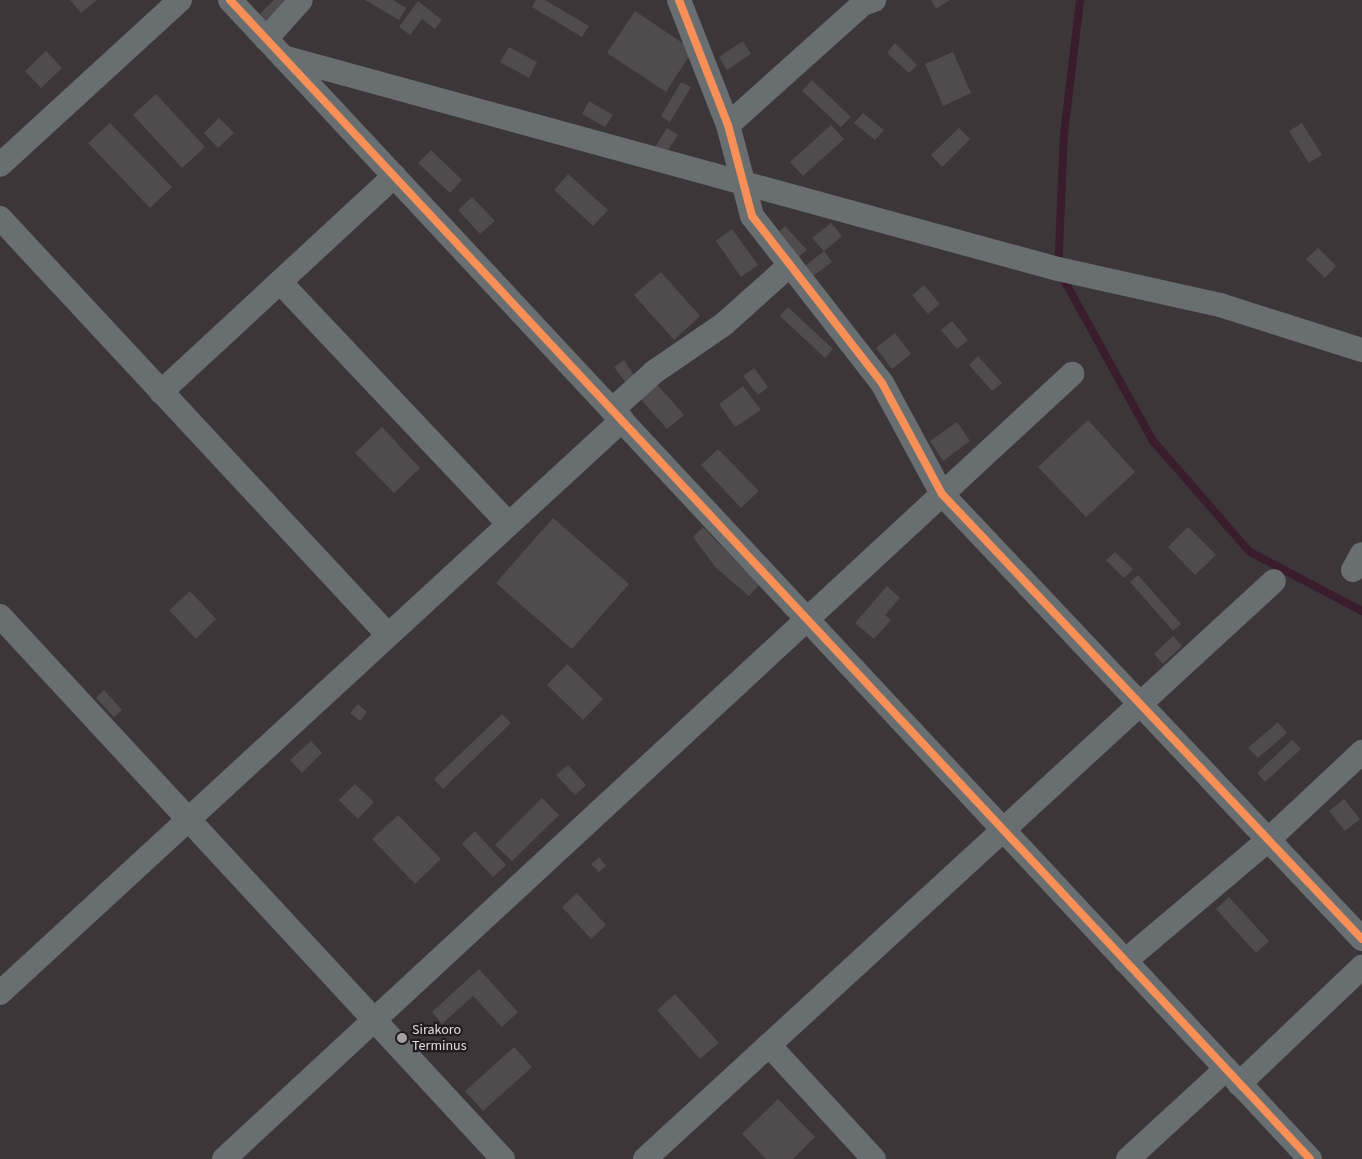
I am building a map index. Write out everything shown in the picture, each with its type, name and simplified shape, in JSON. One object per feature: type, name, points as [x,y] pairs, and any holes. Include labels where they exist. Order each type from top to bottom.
[{"type":"street","points":[[0,165],[180,0]]},
{"type":"street","points":[[230,0],[1310,1159]]},
{"type":"street","points":[[266,39],[301,0]]},
{"type":"street","points":[[679,0],[728,125],[741,184],[752,216],[882,382],[942,494],[1362,939]]},
{"type":"street","points":[[728,125],[866,1]]},
{"type":"street","points":[[284,57],[741,184],[1058,269],[1220,305],[1362,350]]},
{"type":"street","points":[[161,392],[394,176]]},
{"type":"street","points":[[0,218],[388,635]]},
{"type":"street","points":[[0,993],[509,524],[617,415],[654,372],[724,324],[790,265]]},
{"type":"street","points":[[280,282],[509,524]]},
{"type":"street","points":[[224,1159],[1072,374]]},
{"type":"street","points":[[645,1159],[1274,580]]},
{"type":"street","points":[[0,616],[503,1159]]},
{"type":"street","points":[[1126,961],[1268,840],[1362,752]]},
{"type":"street","points":[[1128,1159],[1232,1076],[1362,967]]},
{"type":"street","points":[[770,1045],[874,1159]]},
{"type":"building","points":[[70,0],[97,0],[81,13]]},
{"type":"building","points":[[274,0],[287,0],[261,25],[255,19]]},
{"type":"building","points":[[365,0],[393,0],[406,8],[399,20]]},
{"type":"building","points":[[536,0],[545,0],[589,26],[582,37],[532,7]]},
{"type":"building","points":[[931,0],[950,0],[936,9]]},
{"type":"building","points":[[418,1],[442,20],[435,29],[422,19],[410,35],[399,27]]},
{"type":"building","points":[[635,11],[693,50],[666,92],[607,53]]},
{"type":"building","points":[[743,41],[751,54],[727,70],[719,57]]},
{"type":"building","points":[[895,43],[917,65],[909,73],[887,53]]},
{"type":"building","points":[[509,47],[537,62],[529,78],[500,62]]},
{"type":"building","points":[[46,51],[62,68],[41,88],[25,71]]},
{"type":"building","points":[[953,52],[971,93],[943,106],[925,64]]},
{"type":"building","points":[[812,80],[851,117],[841,127],[802,91]]},
{"type":"building","points":[[681,82],[691,87],[670,122],[661,116]]},
{"type":"building","points":[[156,94],[205,147],[182,168],[133,115]]},
{"type":"building","points":[[589,101],[613,115],[605,127],[582,114]]},
{"type":"building","points":[[863,113],[884,130],[875,140],[854,123]]},
{"type":"building","points":[[219,118],[234,133],[218,148],[204,133]]},
{"type":"building","points":[[110,123],[172,187],[150,208],[88,143]]},
{"type":"building","points":[[1302,123],[1322,155],[1309,163],[1289,131]]},
{"type":"building","points":[[831,125],[844,139],[803,176],[790,162]]},
{"type":"building","points":[[667,128],[678,135],[664,156],[653,150]]},
{"type":"building","points":[[959,128],[970,139],[942,167],[931,155]]},
{"type":"building","points":[[431,150],[462,180],[450,193],[418,163]]},
{"type":"building","points":[[568,174],[608,210],[593,226],[554,190]]},
{"type":"building","points":[[472,197],[495,221],[480,234],[458,210]]},
{"type":"building","points":[[831,223],[842,236],[824,251],[812,238]]},
{"type":"building","points":[[785,226],[807,250],[793,262],[772,238]]},
{"type":"building","points":[[732,229],[758,265],[741,277],[716,241]]},
{"type":"building","points":[[1318,248],[1336,266],[1325,278],[1306,259]]},
{"type":"building","points":[[824,251],[832,262],[808,280],[800,270]]},
{"type":"building","points":[[661,272],[700,316],[674,340],[634,295]]},
{"type":"building","points":[[924,285],[940,304],[928,314],[912,295]]},
{"type":"building","points":[[788,307],[833,349],[825,358],[780,316]]},
{"type":"building","points":[[952,321],[968,340],[957,349],[941,330]]},
{"type":"building","points":[[895,333],[911,354],[892,369],[876,348]]},
{"type":"building","points":[[978,356],[1002,383],[992,391],[969,365]]},
{"type":"building","points":[[624,360],[635,377],[626,383],[614,367]]},
{"type":"building","points":[[754,368],[768,387],[758,395],[743,376]]},
{"type":"building","points":[[655,382],[684,415],[667,429],[639,397]]},
{"type":"building","points":[[743,386],[761,410],[735,427],[719,404]]},
{"type":"building","points":[[1088,420],[1135,472],[1086,517],[1038,467]]},
{"type":"building","points":[[957,422],[970,441],[943,461],[930,441]]},
{"type":"building","points":[[382,427],[420,468],[394,493],[355,453]]},
{"type":"building","points":[[718,449],[759,491],[741,508],[701,465]]},
{"type":"building","points":[[553,518],[629,584],[572,649],[496,583]]},
{"type":"building","points":[[703,527],[759,585],[749,596],[716,568],[693,537]]},
{"type":"building","points":[[1188,527],[1216,555],[1195,575],[1168,547]]},
{"type":"building","points":[[1115,552],[1133,569],[1124,578],[1106,560]]},
{"type":"building","points":[[1138,575],[1181,624],[1173,631],[1130,582]]},
{"type":"building","points":[[887,586],[900,598],[885,615],[891,620],[874,639],[855,623]]},
{"type":"building","points":[[190,591],[216,619],[196,639],[169,610]]},
{"type":"building","points":[[1173,636],[1182,646],[1163,664],[1154,654]]},
{"type":"building","points":[[567,664],[603,699],[583,720],[547,685]]},
{"type":"building","points":[[104,690],[122,710],[114,717],[96,698]]},
{"type":"building","points":[[358,704],[367,712],[360,721],[350,713]]},
{"type":"building","points":[[502,714],[511,723],[443,789],[434,779]]},
{"type":"building","points":[[1278,722],[1287,733],[1258,758],[1248,748]]},
{"type":"building","points":[[1292,740],[1301,749],[1265,782],[1257,773]]},
{"type":"building","points":[[311,741],[322,753],[302,773],[290,760]]},
{"type":"building","points":[[568,765],[586,785],[575,795],[556,775]]},
{"type":"building","points":[[355,784],[374,802],[358,819],[339,800]]},
{"type":"building","points":[[542,798],[559,815],[512,861],[495,845]]},
{"type":"building","points":[[1344,799],[1360,819],[1345,831],[1329,811]]},
{"type":"building","points":[[398,815],[441,859],[415,884],[372,839]]},
{"type":"building","points":[[475,831],[506,865],[493,877],[462,844]]},
{"type":"building","points":[[599,857],[606,866],[599,872],[591,864]]},
{"type":"building","points":[[577,893],[606,925],[591,939],[562,907]]},
{"type":"building","points":[[1229,897],[1269,941],[1256,953],[1216,909]]},
{"type":"building","points":[[479,969],[518,1012],[502,1027],[473,996],[442,1024],[432,1012]]},
{"type":"building","points":[[675,994],[719,1043],[700,1059],[657,1010]]},
{"type":"building","points":[[514,1047],[532,1067],[483,1111],[465,1091]]},
{"type":"building","points":[[778,1099],[815,1137],[793,1159],[766,1159],[742,1134]]},
{"type":"waterway","points":[[1080,0],[1064,134],[1058,269],[1153,441],[1250,552],[1362,611]]},
{"type":"cycle path","points":[[230,0],[1310,1159]]},
{"type":"cycle path","points":[[679,0],[728,125],[752,216],[882,383],[942,494],[1362,939]]},
{"type":"place","name":"Sirakoro Terminus","points":[[402,1038]]}]
